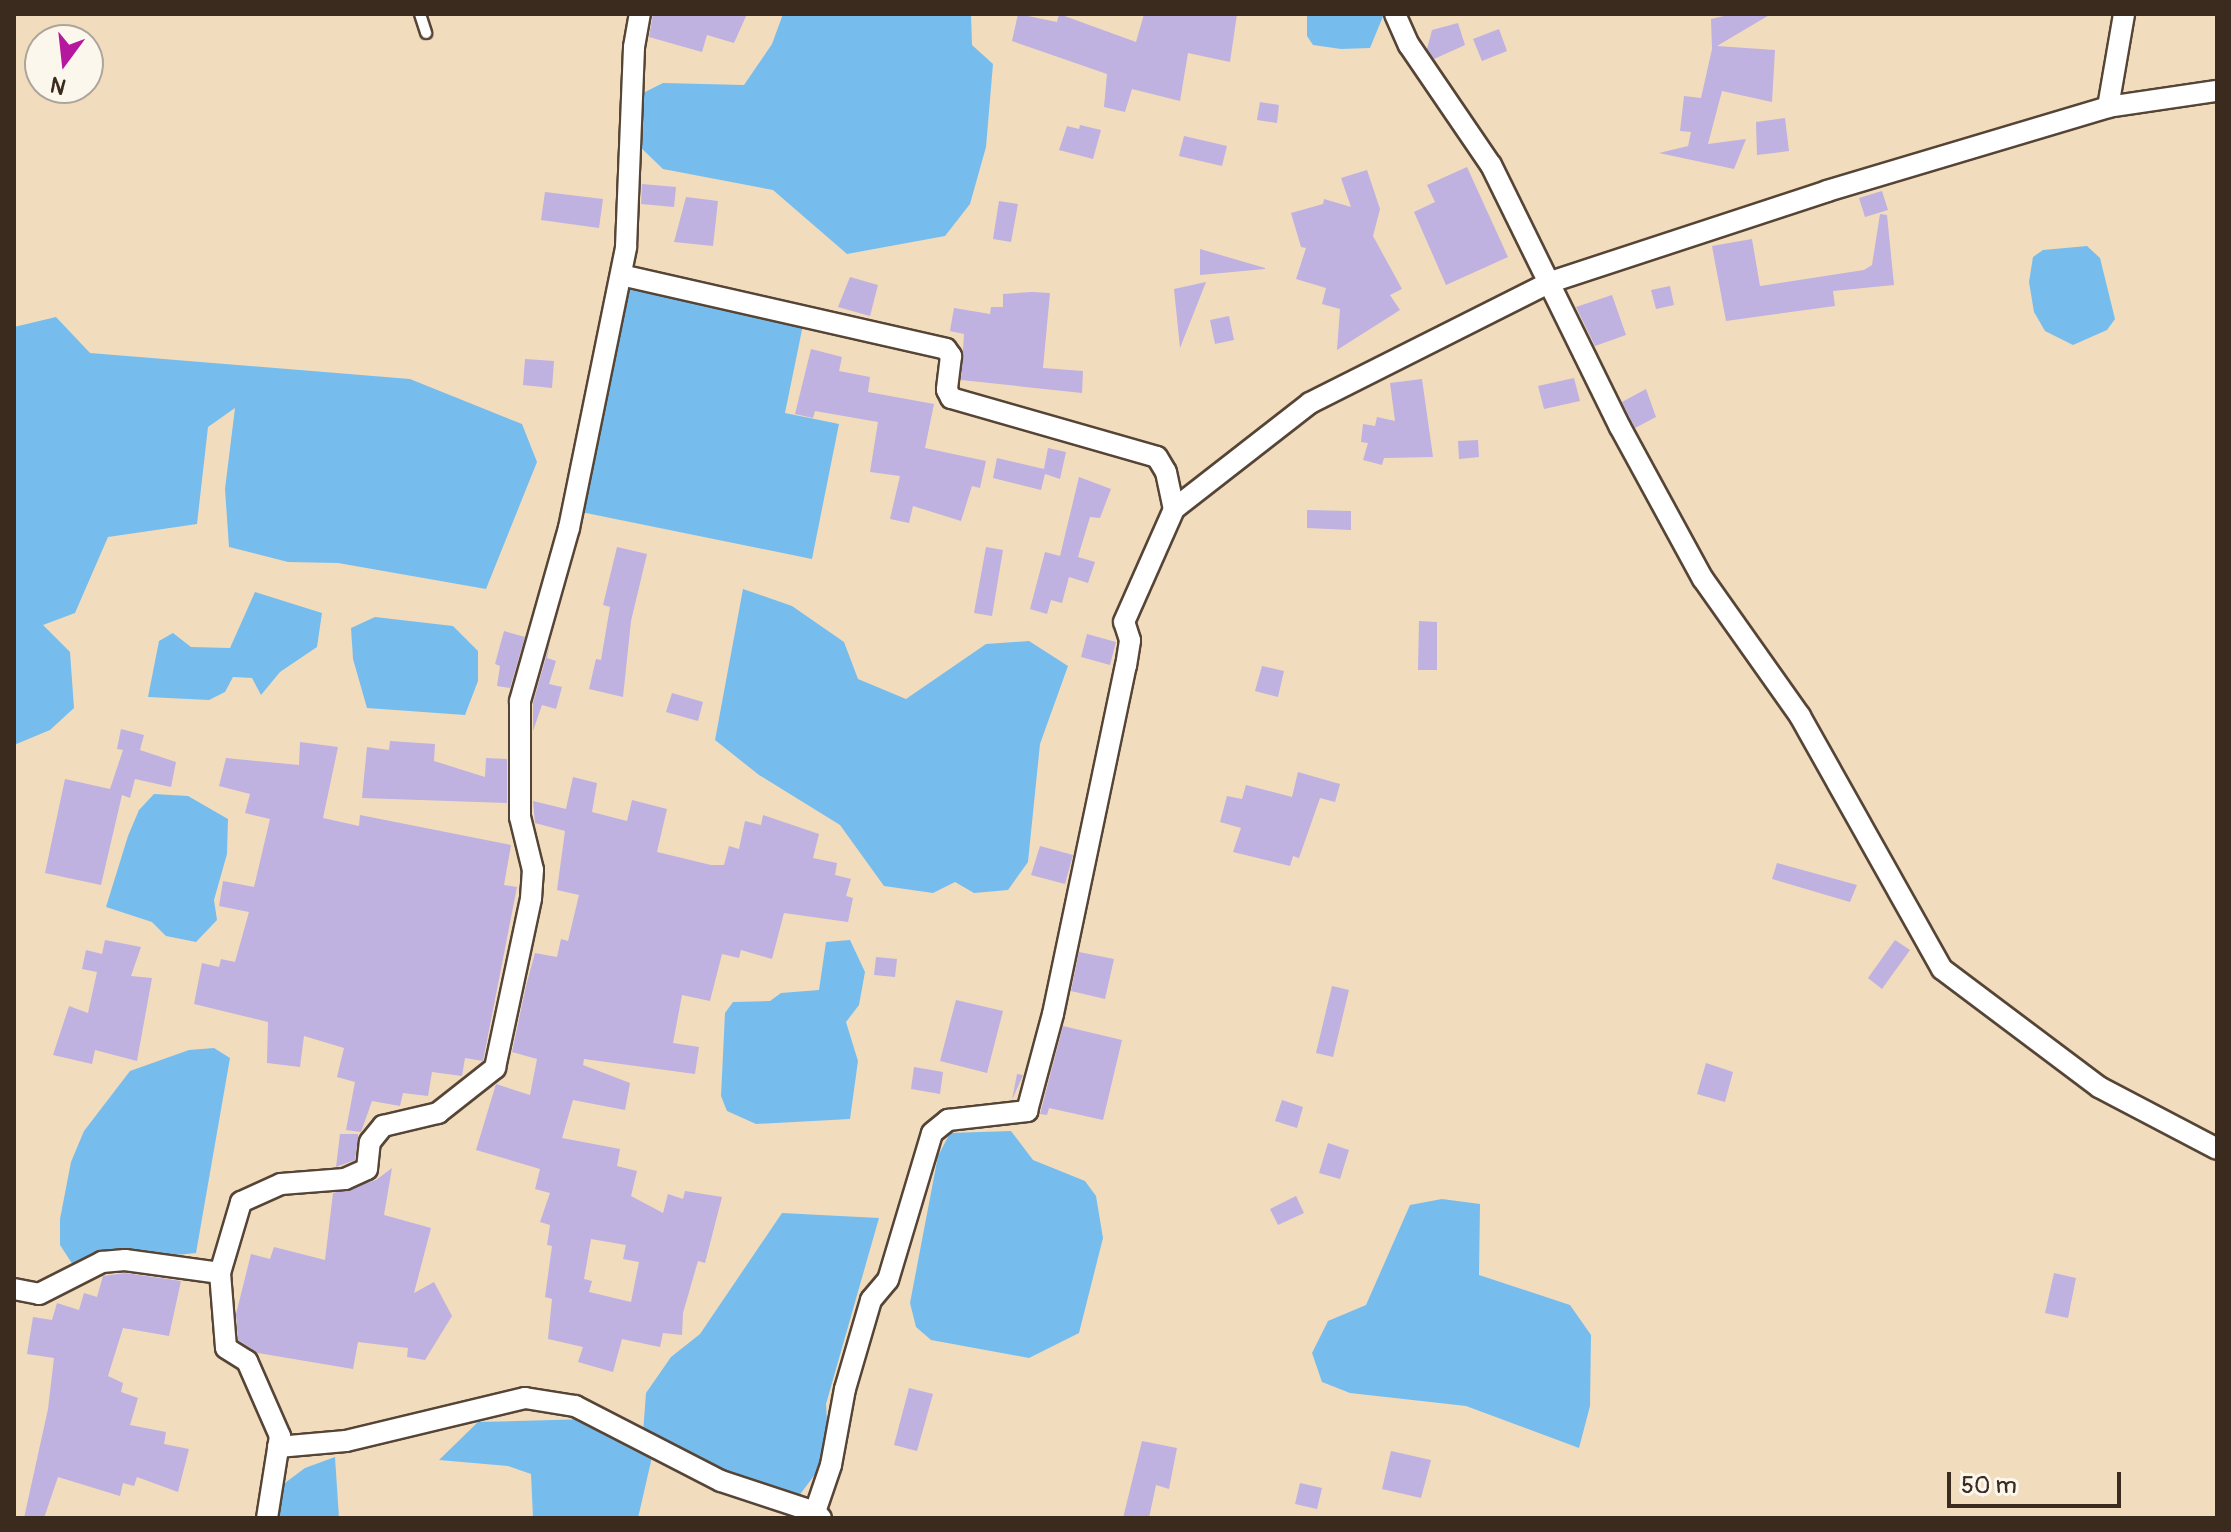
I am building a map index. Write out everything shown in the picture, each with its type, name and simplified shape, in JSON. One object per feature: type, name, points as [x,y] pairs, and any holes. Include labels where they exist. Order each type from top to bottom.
[{"type":"street","points":[[267,1518],[280,1436],[247,1361],[226,1348],[220,1273],[241,1202],[281,1184],[345,1179],[367,1169],[370,1142],[383,1126],[438,1113],[495,1068],[531,898],[533,870],[520,817],[520,701],[569,528],[621,275],[640,14]]},
{"type":"street","points":[[1395,14],[1409,45],[1491,165],[1620,427],[1703,579],[1800,716],[1942,969],[2099,1087],[2217,1149]]},
{"type":"street","points":[[2108,107],[2124,14]]},
{"type":"street","points":[[278,1447],[346,1441],[525,1398],[575,1406],[721,1481],[818,1515],[871,1300],[888,1280],[932,1133],[948,1120],[1027,1111],[1053,1014],[1126,666],[1130,640],[1124,622],[1174,509],[1310,403],[1551,282],[1827,191],[2108,107],[2217,91]]},
{"type":"street","points":[[621,275],[946,349],[951,356],[947,390],[951,398],[1157,457],[1166,472],[1174,509]]},
{"type":"street","points":[[14,1289],[39,1294],[102,1262],[125,1260],[220,1273]]},
{"type":"lane","points":[[420,14],[426,33]]},
{"type":"water","points":[[783,14],[971,14],[972,45],[993,64],[986,147],[970,204],[945,236],[847,254],[773,190],[663,169],[638,145],[639,95],[663,83],[744,85],[772,44]]},
{"type":"water","points":[[1307,14],[1384,14],[1370,48],[1341,49],[1313,45],[1307,36]]},
{"type":"water","points":[[2087,246],[2100,258],[2115,319],[2107,330],[2073,345],[2045,331],[2034,312],[2029,282],[2033,257],[2043,250]]},
{"type":"water","points":[[626,289],[803,325],[785,413],[839,424],[812,559],[581,512]]},
{"type":"water","points":[[56,317],[90,353],[410,379],[522,424],[537,462],[486,589],[338,563],[288,562],[229,547],[225,489],[235,408],[208,427],[197,524],[108,537],[75,613],[43,625],[70,652],[74,708],[50,730],[14,745],[14,327]]},
{"type":"water","points":[[743,589],[792,606],[844,642],[858,679],[906,699],[986,644],[1029,641],[1068,666],[1040,744],[1028,862],[1008,890],[974,893],[955,882],[933,893],[884,886],[840,825],[759,775],[715,740]]},
{"type":"water","points":[[255,592],[322,613],[317,647],[280,672],[261,695],[252,678],[233,677],[225,692],[209,700],[148,697],[159,641],[173,633],[191,647],[230,648]]},
{"type":"water","points":[[375,617],[453,626],[478,651],[478,681],[465,715],[367,708],[353,659],[351,628]]},
{"type":"water","points":[[154,794],[188,796],[228,819],[227,854],[214,900],[217,920],[196,942],[166,936],[152,922],[106,907],[139,810]]},
{"type":"water","points":[[850,940],[865,972],[859,1005],[846,1022],[858,1061],[850,1119],[756,1124],[727,1111],[721,1096],[725,1013],[733,1002],[770,1001],[781,993],[819,990],[826,942]]},
{"type":"water","points":[[214,1048],[230,1058],[196,1253],[73,1265],[60,1245],[60,1219],[71,1162],[84,1131],[130,1071],[189,1050]]},
{"type":"water","points":[[1011,1131],[1033,1160],[1085,1181],[1096,1196],[1103,1238],[1079,1333],[1029,1358],[931,1340],[916,1327],[910,1303],[938,1156],[950,1133]]},
{"type":"water","points":[[1442,1199],[1480,1204],[1479,1275],[1570,1305],[1591,1335],[1590,1406],[1579,1448],[1466,1406],[1350,1393],[1322,1382],[1312,1353],[1328,1321],[1366,1305],[1410,1205]]},
{"type":"water","points":[[782,1213],[879,1218],[826,1404],[829,1456],[798,1497],[717,1471],[643,1433],[646,1393],[671,1357],[700,1334]]},
{"type":"water","points":[[589,1419],[652,1457],[638,1518],[533,1518],[531,1474],[508,1466],[439,1460],[478,1422]]},
{"type":"water","points":[[335,1457],[339,1518],[278,1518],[278,1488],[305,1468]]},
{"type":"building","points":[[653,14],[747,14],[734,43],[707,35],[702,52],[649,37]]},
{"type":"building","points":[[1018,14],[1057,22],[1059,14],[1136,42],[1144,14],[1237,14],[1230,62],[1188,53],[1180,101],[1132,89],[1125,112],[1104,107],[1107,74],[1012,41]]},
{"type":"building","points":[[1733,14],[1771,14],[1717,46],[1775,50],[1772,102],[1722,91],[1708,144],[1746,139],[1734,169],[1659,153],[1688,146],[1691,132],[1680,131],[1684,96],[1701,98],[1712,49],[1711,19]]},
{"type":"building","points":[[1458,23],[1465,45],[1434,59],[1427,49],[1432,30]]},
{"type":"building","points":[[1499,29],[1507,51],[1482,61],[1473,39]]},
{"type":"building","points":[[1260,102],[1279,105],[1277,123],[1257,120]]},
{"type":"building","points":[[1785,118],[1789,151],[1757,155],[1756,122]]},
{"type":"building","points":[[1080,125],[1101,130],[1093,159],[1059,150],[1067,126],[1079,129]]},
{"type":"building","points":[[1184,136],[1227,146],[1222,166],[1179,156]]},
{"type":"building","points":[[1467,167],[1508,257],[1446,285],[1414,212],[1435,202],[1427,185]]},
{"type":"building","points":[[1367,170],[1380,209],[1373,236],[1402,289],[1390,295],[1400,310],[1337,350],[1340,309],[1322,304],[1326,288],[1296,279],[1306,248],[1301,247],[1291,213],[1323,204],[1324,199],[1351,207],[1341,178]]},
{"type":"building","points":[[642,184],[676,187],[674,207],[641,204]]},
{"type":"building","points":[[1882,191],[1888,210],[1865,217],[1859,198]]},
{"type":"building","points":[[545,192],[603,199],[599,228],[541,220]]},
{"type":"building","points":[[686,197],[718,201],[713,246],[674,242]]},
{"type":"building","points":[[999,201],[1018,204],[1011,242],[993,239]]},
{"type":"building","points":[[1880,214],[1887,215],[1894,285],[1833,291],[1835,306],[1726,321],[1712,246],[1752,239],[1760,286],[1864,270],[1872,265]]},
{"type":"building","points":[[1200,249],[1265,268],[1265,269],[1200,275]]},
{"type":"building","points":[[850,277],[878,285],[870,316],[838,307]]},
{"type":"building","points":[[1206,282],[1180,348],[1174,289]]},
{"type":"building","points":[[1670,286],[1674,305],[1656,309],[1651,290]]},
{"type":"building","points":[[1050,293],[1043,368],[1083,371],[1082,393],[961,380],[964,334],[950,331],[954,308],[990,314],[991,307],[1003,307],[1003,294]]},
{"type":"building","points":[[1612,295],[1626,335],[1595,346],[1576,307]]},
{"type":"building","points":[[1229,316],[1234,340],[1215,344],[1210,320]]},
{"type":"building","points":[[811,349],[842,357],[839,371],[870,377],[868,392],[934,404],[925,448],[986,461],[980,488],[972,486],[961,521],[913,506],[909,523],[890,519],[900,476],[870,472],[878,422],[815,411],[813,418],[795,414]]},
{"type":"building","points":[[525,359],[554,361],[552,388],[523,385]]},
{"type":"building","points":[[1574,378],[1580,401],[1544,409],[1538,386]]},
{"type":"building","points":[[1422,379],[1433,457],[1384,458],[1382,465],[1363,460],[1368,443],[1361,442],[1363,424],[1375,426],[1377,417],[1395,421],[1390,383]]},
{"type":"building","points":[[1646,389],[1656,417],[1635,428],[1622,402]]},
{"type":"building","points":[[1478,440],[1479,457],[1459,459],[1458,441]]},
{"type":"building","points":[[1048,448],[1066,452],[1060,479],[1045,474],[1041,490],[993,478],[997,458],[1044,469]]},
{"type":"building","points":[[1079,477],[1111,489],[1100,518],[1090,517],[1078,557],[1095,562],[1088,583],[1069,577],[1062,603],[1051,600],[1047,614],[1030,609],[1045,552],[1060,556]]},
{"type":"building","points":[[1307,510],[1351,511],[1351,530],[1307,528]]},
{"type":"building","points":[[617,547],[647,554],[631,621],[623,697],[589,689],[596,659],[601,660],[610,607],[603,605]]},
{"type":"building","points":[[986,547],[1003,550],[992,616],[974,613]]},
{"type":"building","points":[[1419,621],[1437,622],[1437,670],[1418,670]]},
{"type":"building","points":[[504,631],[525,637],[510,688],[497,686],[500,666],[495,664]]},
{"type":"building","points":[[1087,634],[1116,642],[1110,665],[1081,657]]},
{"type":"building","points":[[550,643],[547,658],[556,661],[549,684],[562,687],[556,709],[542,705],[533,731],[533,703]]},
{"type":"building","points":[[1262,666],[1284,671],[1278,697],[1255,691]]},
{"type":"building","points":[[672,693],[703,702],[698,721],[666,712]]},
{"type":"building","points":[[121,729],[144,735],[140,750],[176,762],[171,787],[135,779],[130,798],[122,795],[101,885],[45,873],[65,779],[110,789],[123,750],[117,749]]},
{"type":"building","points":[[390,741],[435,744],[434,761],[485,777],[486,758],[507,759],[507,803],[362,798],[367,747],[389,750]]},
{"type":"building","points":[[300,742],[338,747],[323,818],[359,826],[360,815],[511,845],[504,885],[517,887],[483,1061],[465,1058],[462,1076],[432,1072],[428,1096],[403,1093],[400,1106],[372,1101],[361,1132],[346,1130],[355,1082],[337,1077],[344,1048],[304,1036],[300,1067],[267,1063],[268,1022],[194,1004],[202,963],[219,967],[221,959],[235,962],[249,912],[219,906],[223,881],[254,887],[270,819],[245,813],[250,794],[219,786],[226,758],[299,765]]},
{"type":"building","points":[[1298,772],[1340,784],[1335,802],[1320,798],[1299,858],[1293,856],[1290,866],[1233,852],[1241,828],[1220,822],[1227,796],[1242,799],[1246,785],[1292,797]]},
{"type":"building","points":[[573,777],[597,783],[592,812],[627,821],[632,800],[667,809],[657,852],[711,865],[724,865],[729,846],[739,849],[745,821],[761,825],[763,815],[819,834],[813,858],[837,863],[835,875],[851,879],[846,896],[853,898],[848,922],[784,913],[772,959],[741,950],[739,958],[722,954],[710,1001],[682,995],[673,1043],[699,1047],[695,1074],[584,1059],[583,1065],[630,1083],[625,1110],[573,1100],[562,1138],[620,1149],[617,1166],[637,1171],[631,1196],[663,1213],[668,1194],[683,1199],[685,1191],[722,1197],[705,1263],[698,1261],[683,1313],[682,1335],[663,1333],[660,1347],[622,1339],[613,1372],[578,1362],[583,1347],[548,1339],[552,1299],[545,1297],[552,1246],[547,1245],[550,1225],[540,1222],[550,1193],[535,1189],[540,1169],[476,1150],[496,1084],[530,1095],[537,1059],[512,1052],[526,986],[535,953],[557,957],[561,939],[568,941],[579,895],[557,890],[565,831],[535,823],[533,801],[566,809]],"holes":[[[591,1239],[626,1245],[623,1259],[639,1262],[631,1302],[589,1292],[592,1281],[584,1279]]]},
{"type":"building","points":[[1040,846],[1073,855],[1065,884],[1031,875]]},
{"type":"building","points":[[1777,863],[1857,885],[1850,902],[1772,879]]},
{"type":"building","points":[[105,940],[141,947],[131,976],[152,978],[137,1061],[95,1050],[92,1064],[53,1055],[69,1006],[88,1013],[97,972],[82,969],[86,950],[102,954]]},
{"type":"building","points":[[1895,940],[1910,950],[1882,989],[1868,978]]},
{"type":"building","points":[[1079,952],[1114,959],[1105,999],[1071,991]]},
{"type":"building","points":[[876,957],[897,959],[895,977],[874,975]]},
{"type":"building","points":[[1332,986],[1349,990],[1333,1057],[1316,1053]]},
{"type":"building","points":[[956,1000],[1003,1011],[987,1073],[940,1061]]},
{"type":"building","points":[[1063,1026],[1122,1040],[1103,1120],[1049,1108],[1047,1115],[1040,1114]]},
{"type":"building","points":[[1706,1063],[1733,1072],[1725,1102],[1697,1094]]},
{"type":"building","points":[[914,1067],[943,1072],[940,1094],[911,1089]]},
{"type":"building","points":[[1017,1074],[1023,1075],[1012,1100]]},
{"type":"building","points":[[1282,1100],[1303,1107],[1297,1128],[1275,1121]]},
{"type":"building","points":[[340,1134],[358,1134],[358,1139],[355,1160],[336,1167]]},
{"type":"building","points":[[1328,1143],[1349,1150],[1340,1179],[1319,1173]]},
{"type":"building","points":[[392,1168],[384,1215],[431,1228],[414,1293],[434,1282],[452,1316],[425,1360],[407,1357],[408,1348],[358,1342],[353,1369],[258,1353],[238,1340],[236,1314],[251,1254],[270,1259],[274,1247],[325,1260],[333,1193],[376,1180]]},
{"type":"building","points":[[1296,1196],[1304,1213],[1278,1225],[1270,1209]]},
{"type":"building","points":[[125,1273],[181,1281],[169,1336],[123,1328],[108,1376],[123,1383],[121,1392],[138,1398],[130,1425],[166,1432],[164,1444],[189,1449],[178,1492],[137,1477],[134,1486],[123,1483],[120,1496],[58,1477],[44,1518],[24,1518],[48,1409],[54,1358],[27,1354],[33,1317],[52,1320],[57,1303],[79,1310],[84,1293],[97,1297],[103,1276]]},
{"type":"building","points":[[2054,1273],[2076,1278],[2068,1318],[2045,1313]]},
{"type":"building","points":[[909,1388],[933,1394],[917,1451],[894,1445]]},
{"type":"building","points":[[1142,1441],[1177,1448],[1169,1489],[1156,1485],[1149,1518],[1123,1518]]},
{"type":"building","points":[[1391,1451],[1431,1460],[1421,1498],[1382,1489]]},
{"type":"building","points":[[1300,1483],[1322,1488],[1317,1509],[1295,1504]]}]
